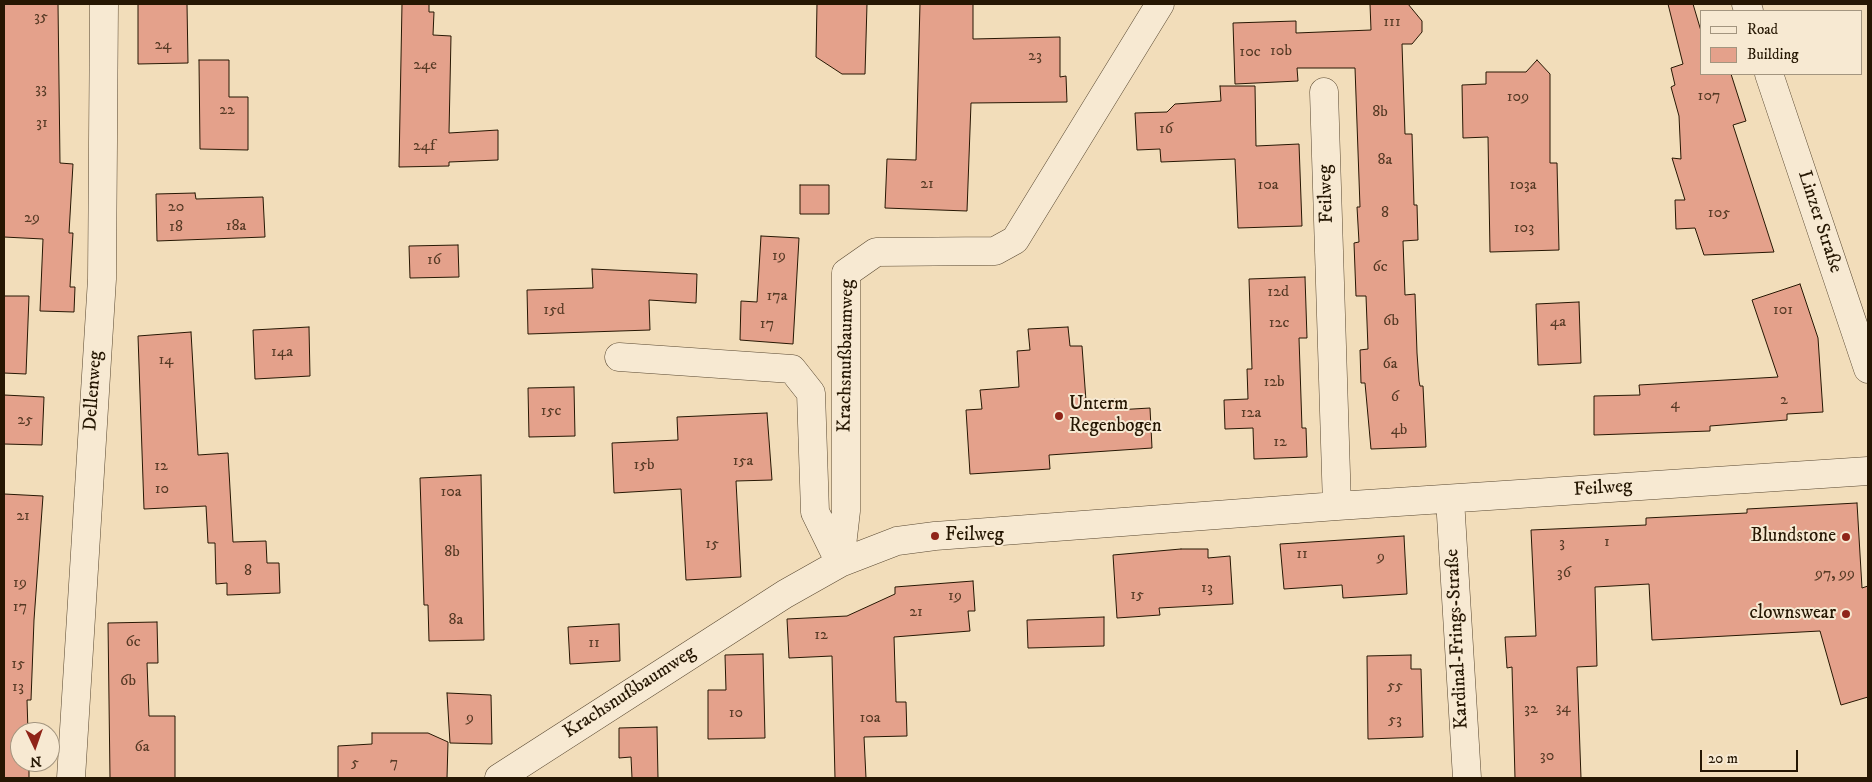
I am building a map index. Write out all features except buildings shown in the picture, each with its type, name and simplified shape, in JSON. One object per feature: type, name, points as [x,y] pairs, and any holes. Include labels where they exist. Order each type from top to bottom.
[{"type":"street","name":"Dellenweg","points":[[71,778],[102,279],[104,4]]},
{"type":"street","name":"Krachsnußbaumweg","points":[[840,563],[846,511],[846,273],[876,252],[995,251],[1015,240],[1160,4]]},
{"type":"street","name":"Linzer Straße","points":[[1769,75],[1868,369]]},
{"type":"street","name":"Feilweg","points":[[1324,92],[1337,506]]},
{"type":"street","name":"Krachsnußbaumweg","points":[[619,357],[792,369],[810,393],[815,512],[840,563]]},
{"type":"street","name":"Feilweg","points":[[840,563],[897,541],[935,536],[1337,506],[1868,471]]},
{"type":"street","name":"Kardinal-Frings-Straße","points":[[1450,499],[1467,778]]},
{"type":"street","name":"Krachsnußbaumweg","points":[[499,778],[784,594],[840,563]]},
{"type":"place","name":"Unterm Regenbogen","points":[[1059,416]]},
{"type":"place","name":"Feilweg","points":[[935,536]]},
{"type":"place","name":"Blundstone","points":[[1846,537]]},
{"type":"place","name":"clownswear","points":[[1846,614]]}]
